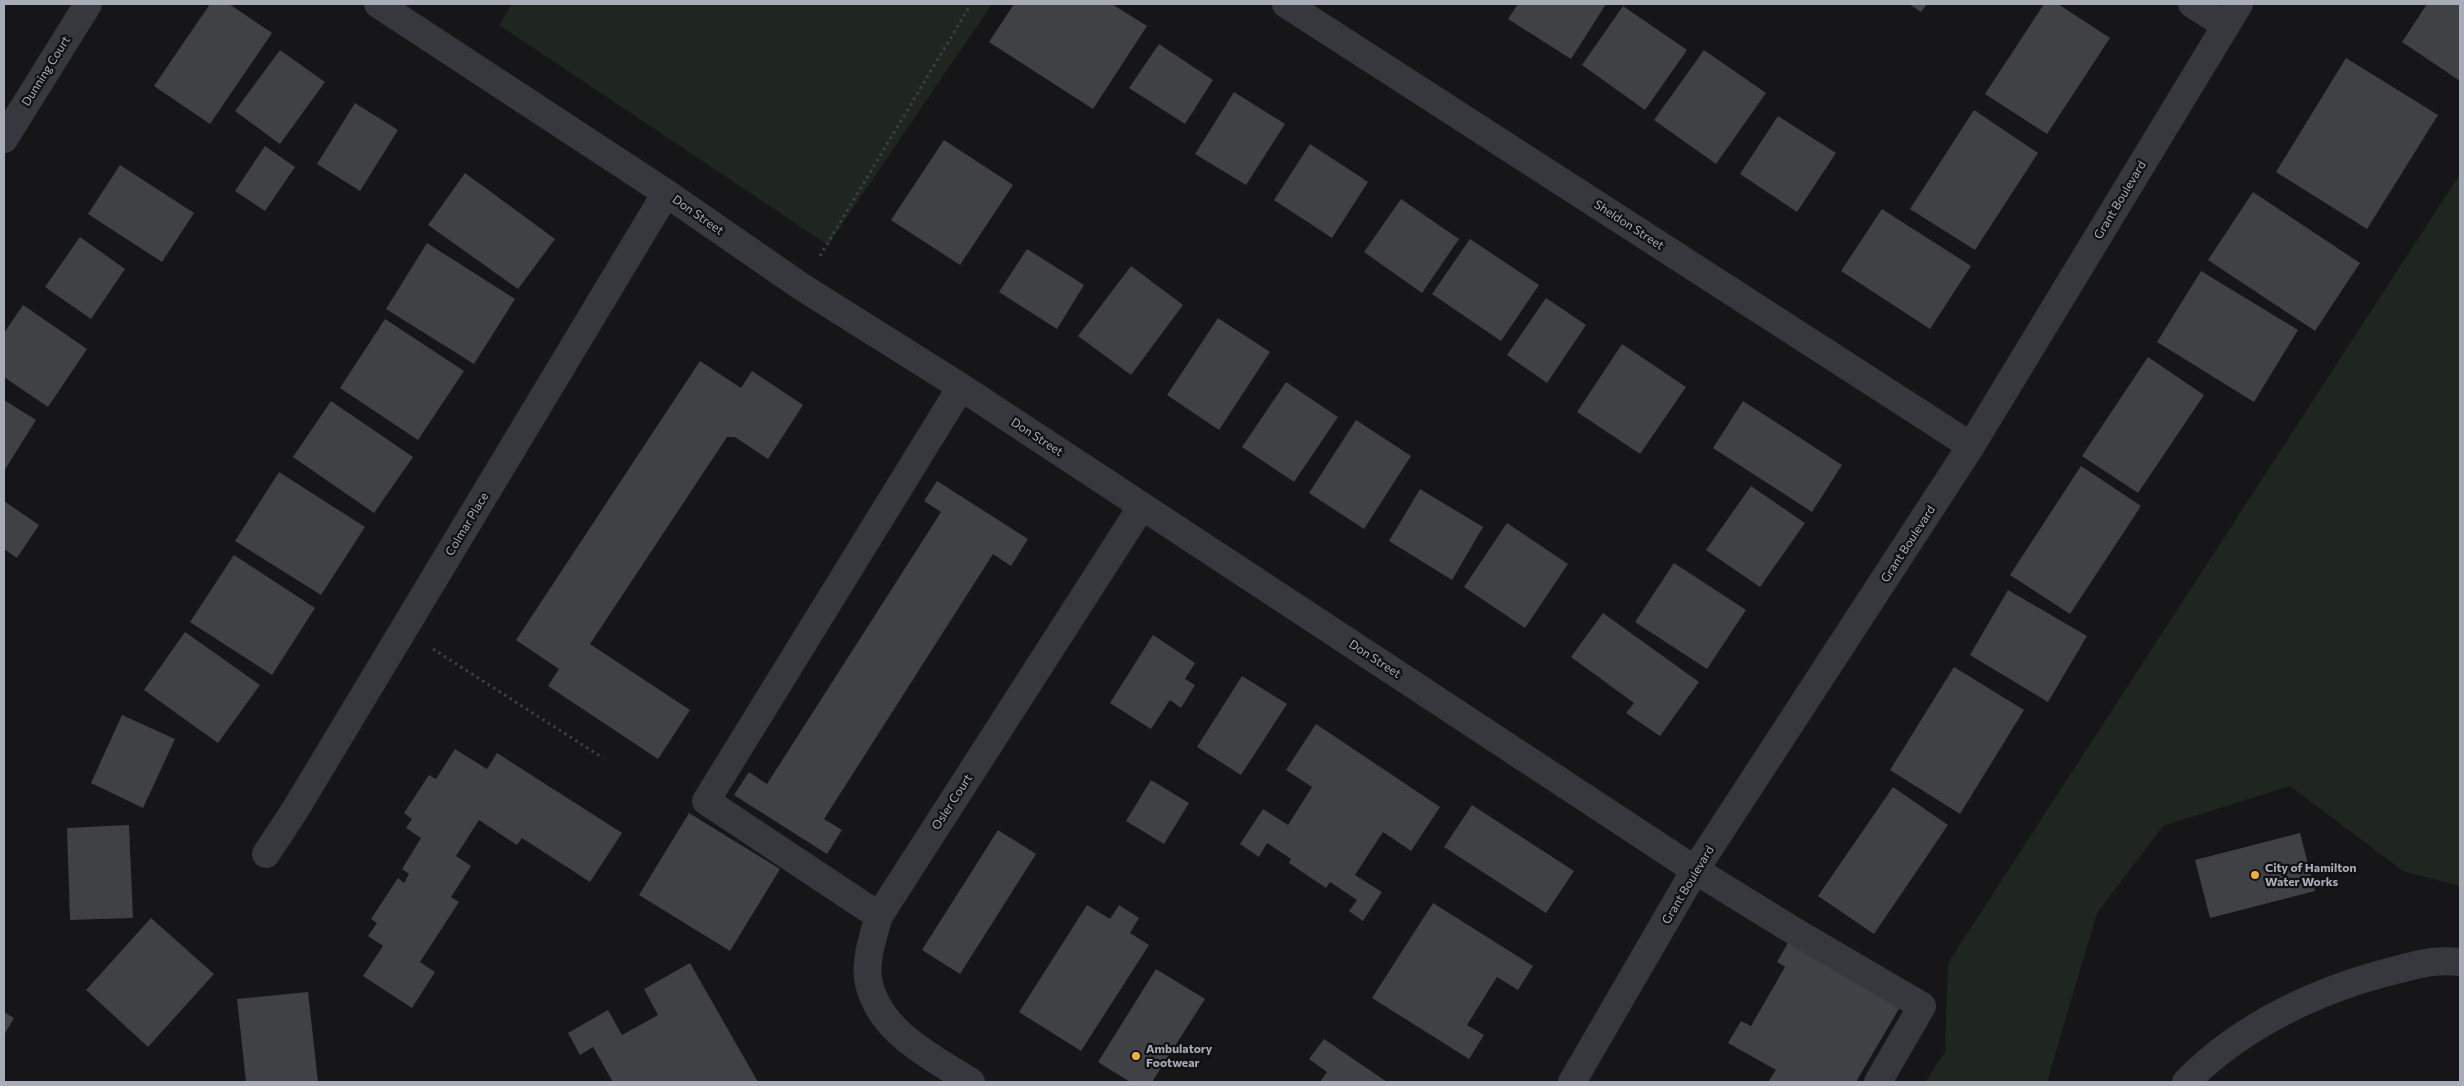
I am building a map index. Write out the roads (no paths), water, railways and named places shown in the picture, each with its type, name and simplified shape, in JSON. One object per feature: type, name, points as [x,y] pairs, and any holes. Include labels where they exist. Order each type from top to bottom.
[{"type":"street","name":"Dunning Court","points":[[4,139],[88,4]]},
{"type":"street","name":"Don Street","points":[[378,4],[666,193],[802,287],[961,387],[1695,870],[1788,928],[1922,1006],[1878,1082]]},
{"type":"street","name":"Sheldon Street","points":[[1286,4],[1971,446]]},
{"type":"street","points":[[2192,4],[2232,14]]},
{"type":"street","name":"Grant Boulevard","points":[[1572,1082],[1695,870],[1971,446],[2232,14]]},
{"type":"street","name":"Colmar Place","points":[[266,854],[404,630],[666,193]]},
{"type":"street","points":[[879,916],[706,801],[961,387]]},
{"type":"street","name":"Osler Court","points":[[971,1082],[905,1040],[882,1013],[869,983],[870,946],[879,916],[1142,506]]},
{"type":"street","points":[[2186,1082],[2231,1043],[2274,1016],[2320,995],[2367,977],[2440,959],[2460,962]]},
{"type":"place","name":"City of Hamilton Water Works","points":[[2255,875]]},
{"type":"place","name":"Ambulatory Footwear","points":[[1136,1056]]}]
